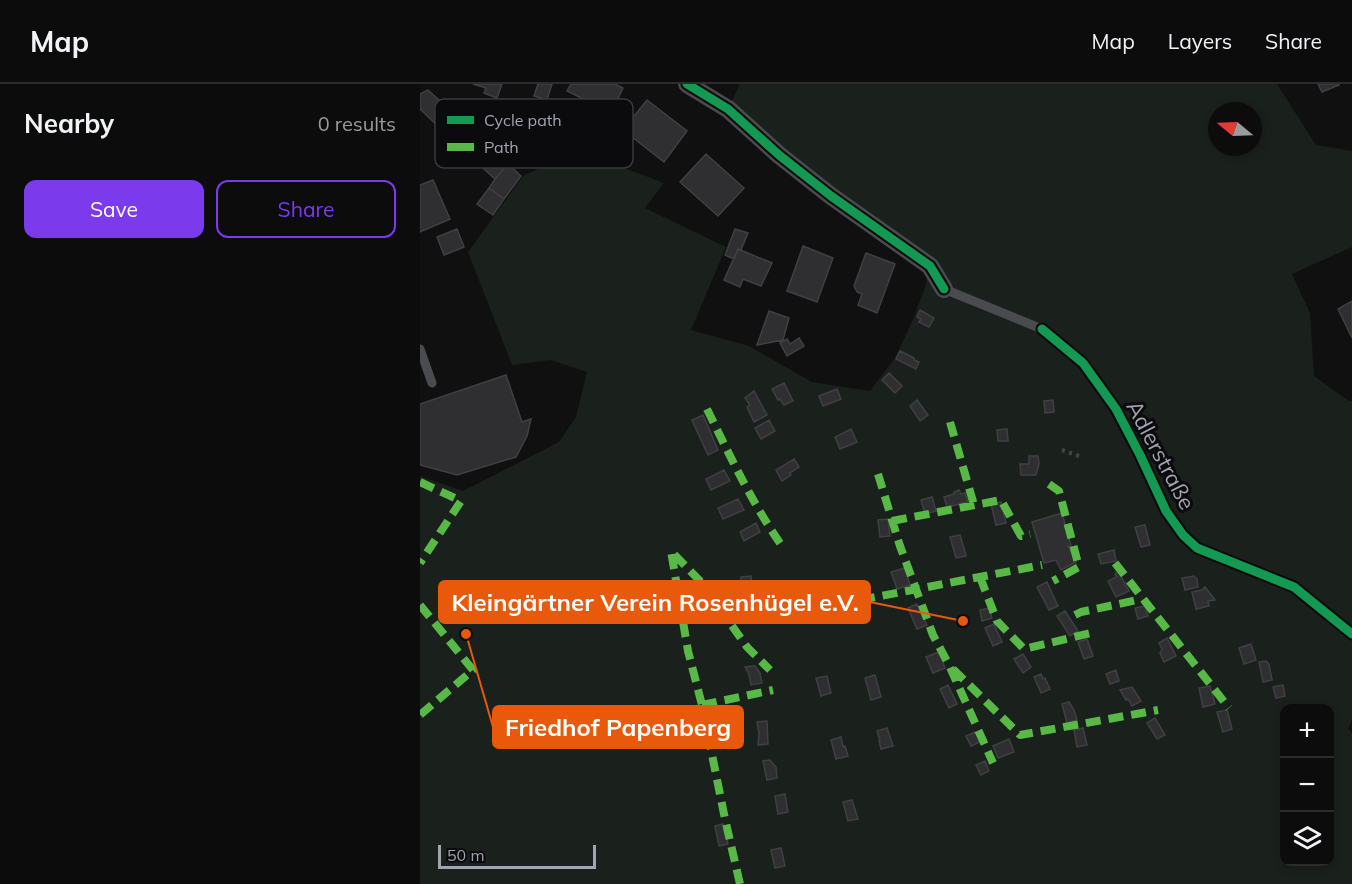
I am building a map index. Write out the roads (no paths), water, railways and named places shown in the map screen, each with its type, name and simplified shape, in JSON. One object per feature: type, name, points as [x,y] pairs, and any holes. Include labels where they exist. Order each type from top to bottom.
[{"type":"street","name":"Adlerstraße","points":[[687,84],[728,109],[831,196],[930,266],[944,289]]},
{"type":"lane","name":"Adlerstraße","points":[[944,289],[1042,329],[1083,363],[1116,409],[1166,511],[1183,535],[1197,548],[1294,587],[1352,634]]},
{"type":"lane","points":[[420,349],[432,383]]},
{"type":"place","name":"Kleingärtner Verein Rosenhügel e.V.","points":[[963,621]]},
{"type":"place","name":"Friedhof Papenberg","points":[[466,634]]}]
